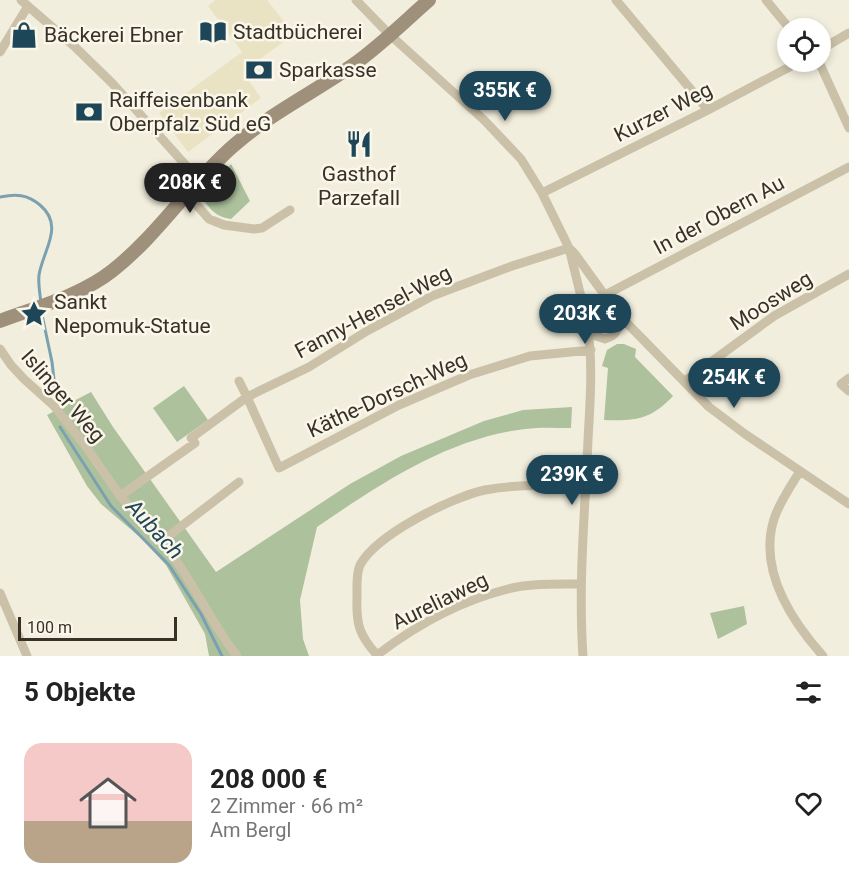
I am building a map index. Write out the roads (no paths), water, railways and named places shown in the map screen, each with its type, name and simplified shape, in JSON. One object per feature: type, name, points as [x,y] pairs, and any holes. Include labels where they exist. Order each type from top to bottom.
[{"type":"street","points":[[356,0],[493,129],[521,159],[542,193],[568,248],[587,323],[591,353],[581,584],[583,656]]},
{"type":"street","points":[[0,321],[73,293],[111,272],[148,238],[199,180],[233,146],[275,114],[352,66],[429,0]]},
{"type":"street","points":[[616,0],[708,110]]},
{"type":"street","points":[[766,0],[781,18]]},
{"type":"street","points":[[0,52],[24,3],[74,46],[112,83],[199,180]]},
{"type":"street","points":[[831,44],[849,33]]},
{"type":"street","name":"Kurzer Weg","points":[[542,193],[780,72]]},
{"type":"street","points":[[824,72],[849,128]]},
{"type":"street","name":"In der Obern Au","points":[[605,295],[849,167]]},
{"type":"street","points":[[187,194],[209,219],[224,225],[262,228],[290,210]]},
{"type":"street","points":[[568,248],[575,254],[617,313],[620,326],[616,333]]},
{"type":"street","name":"Fanny-Hensel-Weg","points":[[247,397],[309,367],[367,331],[432,297],[512,266],[568,248]]},
{"type":"street","name":"Moosweg","points":[[685,381],[774,316],[849,274]]},
{"type":"street","points":[[605,339],[593,335],[587,323],[591,313],[600,307],[611,308],[617,313],[710,407],[745,434],[849,504]]},
{"type":"street","points":[[591,353],[595,346],[616,333],[636,332]]},
{"type":"street","name":"Islinger Weg","points":[[0,349],[11,365],[60,414],[120,496],[177,559],[219,633],[237,656]]},
{"type":"street","name":"Käthe-Dorsch-Weg","points":[[247,397],[279,468],[399,405],[469,375],[530,356],[591,353]]},
{"type":"street","points":[[849,378],[841,384],[849,391]]},
{"type":"street","points":[[120,496],[195,443],[191,438],[247,397],[239,381]]},
{"type":"street","points":[[800,471],[775,517],[771,531],[772,566],[781,596],[823,656]]},
{"type":"street","points":[[162,541],[238,482]]},
{"type":"street","name":"Aureliaweg","points":[[581,584],[539,584],[509,588],[421,625],[376,655],[366,643],[356,618],[357,580],[360,566],[369,554],[418,518],[464,496],[486,490],[586,487]]},
{"type":"street","points":[[0,593],[27,656]]},
{"type":"waterway","name":"Aubach","points":[[0,197],[16,195],[31,199],[40,205],[51,221],[52,230],[39,275],[41,303]]},
{"type":"waterway","name":"Aubach","points":[[41,310],[52,362],[56,397]]},
{"type":"waterway","name":"Aubach","points":[[60,427],[111,506],[169,565],[201,614],[222,656]]},
{"type":"place","name":"Stadtbücherei","points":[[213,32]]},
{"type":"place","name":"Bäckerei Ebner","points":[[24,35]]},
{"type":"place","name":"Sparkasse","points":[[259,70]]},
{"type":"place","name":"Raiffeisenbank Oberpfalz Süd eG","points":[[89,112]]},
{"type":"place","name":"Gasthof Parzefall","points":[[359,144]]},
{"type":"place","name":"Sankt Nepomuk-Statue","points":[[34,314]]}]
